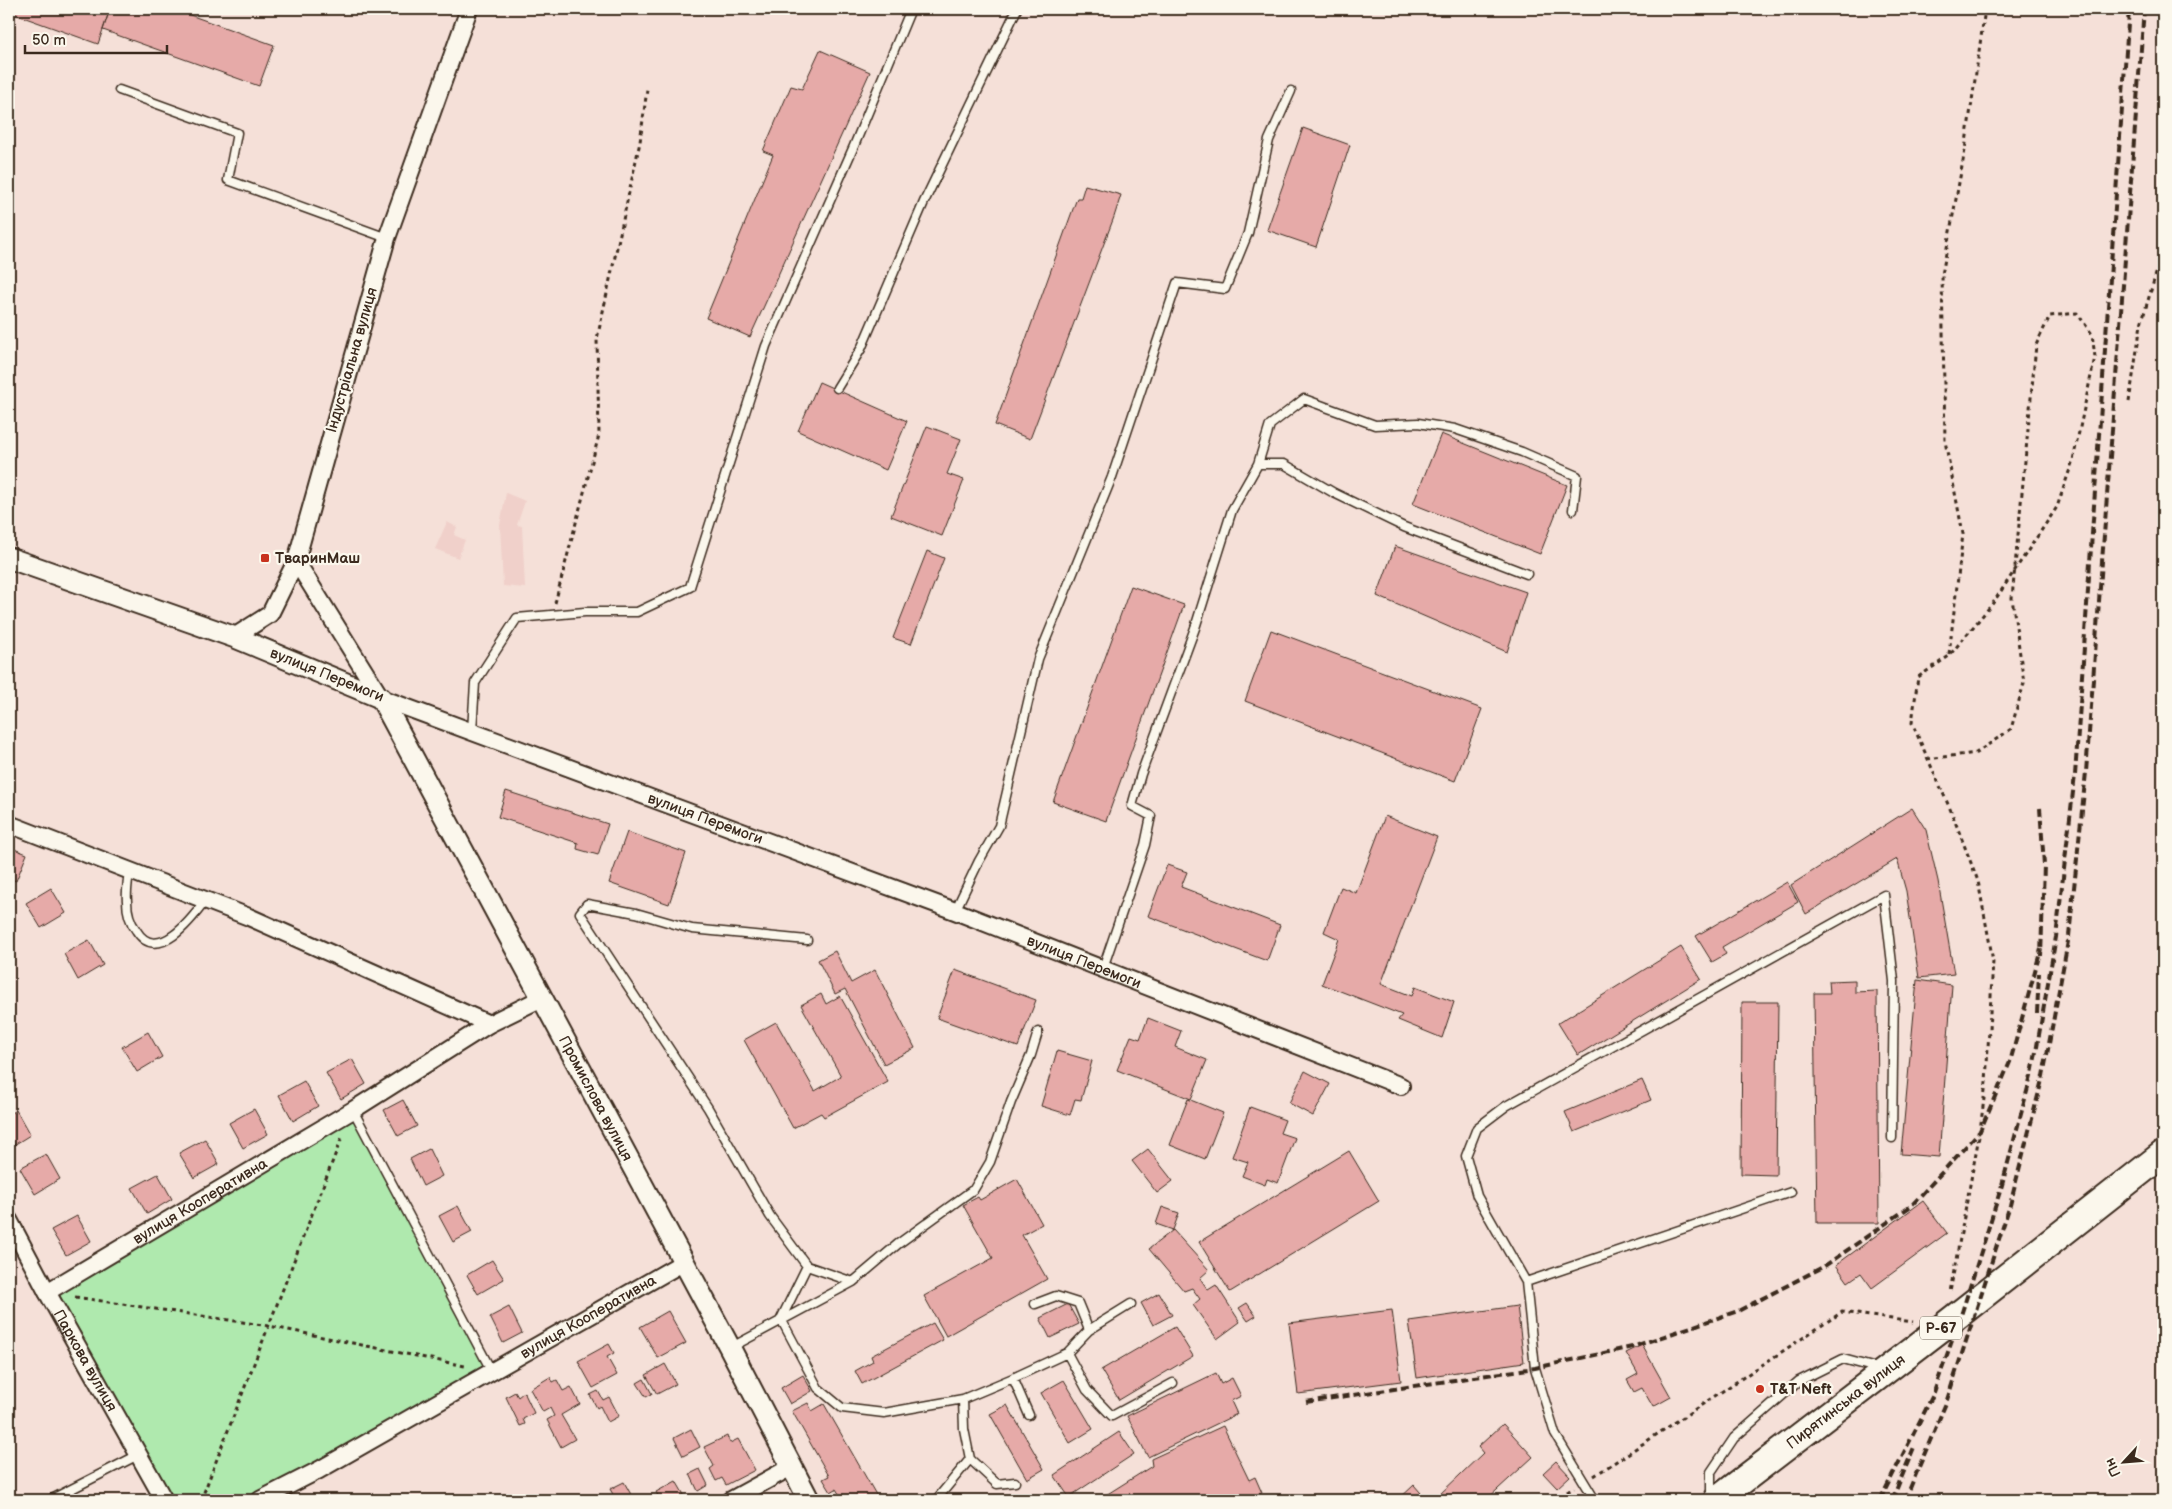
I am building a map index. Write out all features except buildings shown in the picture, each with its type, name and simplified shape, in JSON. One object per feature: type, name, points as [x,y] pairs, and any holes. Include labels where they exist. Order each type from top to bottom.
[{"type":"main road","name":"Пирятинська вулиця","points":[[1717,1500],[1944,1326],[2163,1154]]},
{"type":"street","name":"Індустріальна вулиця","points":[[234,637],[270,614],[296,561],[387,238],[469,9]]},
{"type":"street","name":"вулиця Перемоги","points":[[9,558],[234,637],[381,698],[955,911],[1401,1086]]},
{"type":"street","points":[[296,561],[381,698]]},
{"type":"street","name":"Промислова вулиця","points":[[381,698],[730,1348],[809,1500]]},
{"type":"street","points":[[9,824],[249,917],[488,1024]]},
{"type":"street","name":"вулиця Кооперативна","points":[[47,1292],[353,1110],[488,1024],[542,998]]},
{"type":"street","name":"Паркова вулиця","points":[[9,1220],[47,1292],[164,1500]]},
{"type":"street","name":"вулиця Кооперативна","points":[[260,1500],[492,1372],[684,1262]]},
{"type":"street","points":[[732,1500],[791,1467]]},
{"type":"lane","points":[[472,731],[475,683],[517,618],[585,612],[637,612],[690,587],[766,346],[854,146],[911,9]]},
{"type":"lane","points":[[838,388],[861,349],[924,202],[1017,9]]},
{"type":"lane","points":[[119,90],[237,133],[228,180],[387,238]]},
{"type":"lane","points":[[955,911],[978,861],[999,826],[1038,659],[1112,477],[1177,284],[1225,290],[1248,233],[1269,140],[1291,91]]},
{"type":"lane","points":[[1103,968],[1145,845],[1151,816],[1132,806],[1141,774],[1195,628],[1232,510],[1258,464],[1270,425],[1304,398],[1375,425],[1418,423],[1455,429],[1522,452],[1577,476],[1572,510]]},
{"type":"lane","points":[[1258,464],[1284,464],[1334,493],[1404,527],[1527,574]]},
{"type":"lane","points":[[129,871],[126,901],[130,922],[140,937],[152,943],[166,940],[180,931],[206,900]]},
{"type":"lane","points":[[1596,1500],[1555,1434],[1535,1368],[1526,1282],[1477,1196],[1466,1156],[1477,1128],[1515,1102],[1884,895],[1894,981],[1892,1138]]},
{"type":"lane","points":[[807,940],[692,929],[636,913],[587,904],[580,913],[708,1108],[770,1216],[807,1266],[853,1282]]},
{"type":"lane","points":[[730,1348],[853,1282],[898,1244],[974,1189],[990,1162],[1011,1102],[1032,1055],[1038,1032]]},
{"type":"lane","points":[[353,1110],[492,1372]]},
{"type":"lane","points":[[1526,1282],[1792,1192]]},
{"type":"lane","points":[[781,1319],[807,1266]]},
{"type":"lane","points":[[1035,1304],[1056,1296],[1078,1303],[1088,1330]]},
{"type":"lane","points":[[781,1319],[818,1388],[842,1408],[884,1413],[963,1399],[1013,1378],[1067,1353],[1088,1330],[1131,1304]]},
{"type":"lane","points":[[1067,1353],[1087,1390],[1112,1416],[1173,1383]]},
{"type":"lane","points":[[1712,1500],[1710,1472],[1734,1438],[1799,1381],[1843,1359],[1886,1370]]},
{"type":"lane","points":[[1013,1378],[1029,1415]]},
{"type":"lane","points":[[963,1399],[964,1429],[970,1459],[998,1484],[1014,1482]]},
{"type":"lane","points":[[50,1500],[138,1455]]},
{"type":"lane","points":[[936,1500],[970,1459]]},
{"type":"path","points":[[1949,656],[1963,534],[1944,441],[1942,275],[1965,150],[1985,9]]},
{"type":"path","points":[[552,615],[599,435],[597,339],[640,142],[647,89]]},
{"type":"path","points":[[2129,402],[2141,324],[2163,250]]},
{"type":"path","points":[[1553,1500],[1584,1482],[1842,1312],[1944,1326],[1980,1131],[1986,1082],[1993,961],[1978,881],[1951,811],[1927,759],[1912,723],[1918,677],[1949,656],[1993,603],[2015,569],[2057,507],[2073,460],[2095,357],[2092,334],[2077,313],[2050,316],[2036,345],[2026,466],[2018,520],[2015,569],[2012,598],[2024,683],[2010,729],[1976,754],[1927,759]]},
{"type":"path","points":[[201,1500],[353,1110]]},
{"type":"path","points":[[47,1292],[269,1326],[492,1372]]},
{"type":"shaded area","points":[[506,493],[525,501],[517,525],[522,526],[525,588],[503,586],[500,525]]},
{"type":"shaded area","points":[[447,522],[457,527],[454,535],[465,540],[458,558],[435,549]]},
{"type":"green space","points":[[353,1110],[492,1372],[260,1500],[164,1500],[47,1292]]},
{"type":"railway","points":[[1880,1500],[1933,1395],[1962,1312],[2002,1185],[2033,1069],[2056,937],[2075,775],[2129,9]]},
{"type":"railway","points":[[1905,1500],[1946,1403],[2010,1205],[2043,1076],[2069,936],[2086,772],[2144,9]]},
{"type":"railway","points":[[2040,808],[2044,865],[2041,956]]},
{"type":"railway","points":[[1306,1402],[1535,1368],[1632,1347],[1738,1311],[1823,1267],[1911,1206],[1980,1131],[2010,1062],[2041,949]]},
{"type":"railway","points":[[2037,1013],[2039,973]]},
{"type":"railway","points":[[1892,1500],[1915,1445]]},
{"type":"place","name":"ТваринМаш","points":[[265,558]]},
{"type":"place","name":"T&T Neft","points":[[1760,1389]]}]
